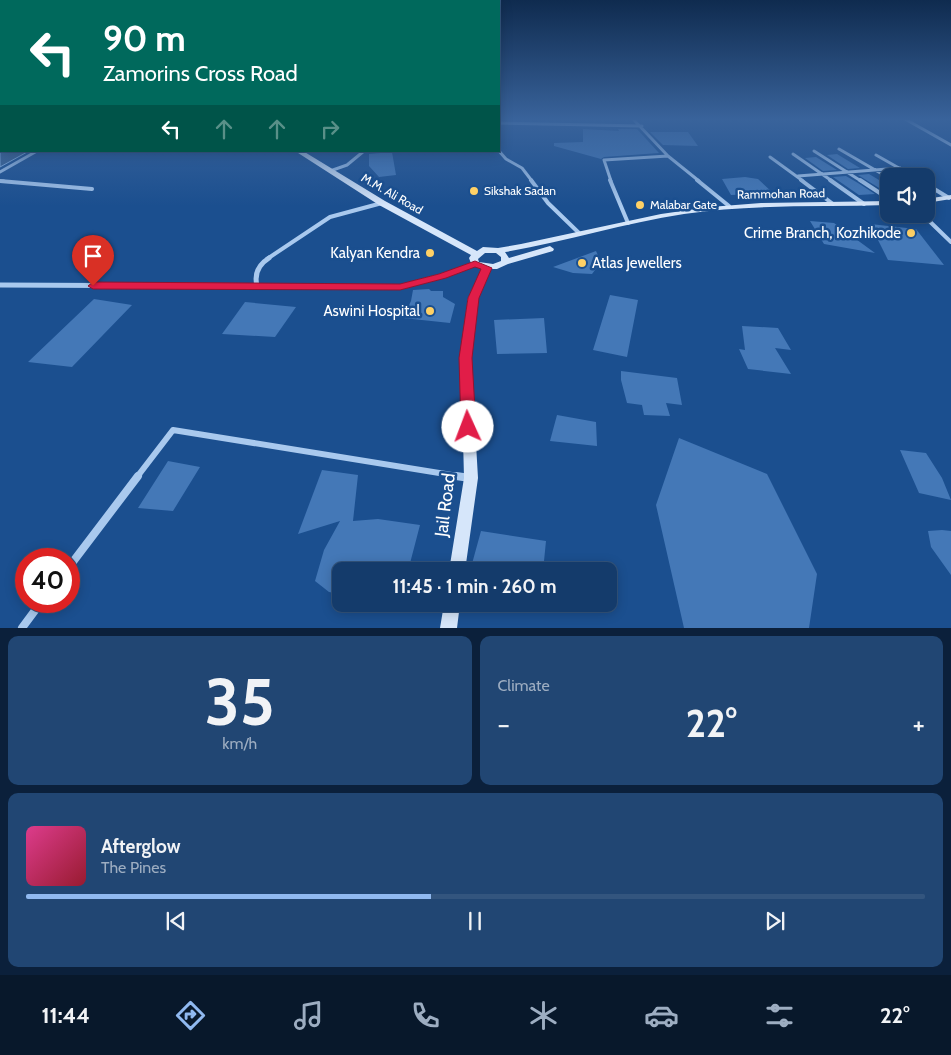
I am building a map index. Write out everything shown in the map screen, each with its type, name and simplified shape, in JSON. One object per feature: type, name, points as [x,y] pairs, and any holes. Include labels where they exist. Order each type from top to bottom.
[{"type":"main road","name":"M.M. Ali Road","points":[[300,152],[479,262]]},
{"type":"main road","points":[[935,201],[950,200]]},
{"type":"main road","points":[[935,204],[942,205],[950,200]]},
{"type":"main road","name":"Rammohan Road","points":[[880,203],[729,206],[628,223],[541,244],[498,251],[483,250],[479,262],[494,268],[505,262],[631,227],[684,216],[741,209],[880,208]]},
{"type":"main road","points":[[498,251],[505,256],[505,262]]},
{"type":"main road","name":"Jail Road","points":[[457,562],[471,478],[466,358],[479,262]]},
{"type":"main road","points":[[448,628],[451,612]]},
{"type":"street","points":[[662,148],[668,156],[729,206]]},
{"type":"street","points":[[839,149],[880,172]]},
{"type":"street","points":[[814,151],[880,193]]},
{"type":"street","points":[[0,172],[35,152]]},
{"type":"street","points":[[330,171],[346,165],[363,152]]},
{"type":"street","points":[[500,152],[522,168],[548,204],[579,234]]},
{"type":"street","points":[[793,154],[864,204]]},
{"type":"street","points":[[876,155],[900,168]]},
{"type":"street","points":[[628,223],[613,189],[604,160],[668,156]]},
{"type":"street","points":[[770,157],[798,176],[833,204]]},
{"type":"street","points":[[798,176],[880,170]]},
{"type":"street","points":[[0,181],[92,189]]},
{"type":"street","points":[[935,190],[950,200]]},
{"type":"street","points":[[256,286],[255,277],[261,263],[330,217],[382,203]]},
{"type":"street","points":[[931,223],[951,242]]},
{"type":"street","points":[[0,285],[400,287],[442,276],[479,262]]},
{"type":"street","points":[[80,553],[173,430],[471,478]]},
{"type":"street","points":[[22,628],[33,613]]},
{"type":"water","points":[[0,152],[27,152],[0,167]]},
{"type":"building","points":[[562,148],[655,148],[659,153],[604,157],[601,159]]},
{"type":"building","points":[[392,152],[396,175],[379,177],[369,166],[369,154]]},
{"type":"building","points":[[837,154],[860,168],[848,169],[827,155]]},
{"type":"building","points":[[816,157],[837,170],[823,171],[805,158]]},
{"type":"building","points":[[869,174],[880,181],[880,188],[858,175]]},
{"type":"building","points":[[846,176],[875,194],[859,195],[833,177]]},
{"type":"building","points":[[745,177],[758,179],[773,193],[731,195],[722,179]]},
{"type":"building","points":[[810,221],[834,223],[875,253],[824,244]]},
{"type":"building","points":[[870,224],[916,229],[944,265],[888,260]]},
{"type":"building","name":"Atlas Jewellers","points":[[596,251],[601,262],[592,274],[573,273],[553,267]]},
{"type":"building","name":"Aswini Hospital","points":[[429,289],[431,291],[443,291],[443,297],[455,304],[450,323],[403,318],[411,301],[413,290]]},
{"type":"building","points":[[610,295],[638,300],[627,357],[593,350]]},
{"type":"building","points":[[94,299],[132,305],[72,367],[28,362]]},
{"type":"building","points":[[245,302],[296,307],[275,337],[222,334]]},
{"type":"building","points":[[544,318],[547,353],[497,354],[494,320]]},
{"type":"building","points":[[742,326],[778,328],[791,350],[775,348],[791,374],[748,369],[739,349],[745,350]]},
{"type":"building","points":[[621,371],[677,378],[682,405],[666,403],[670,416],[644,415],[642,405],[627,403],[621,380]]},
{"type":"building","points":[[557,415],[596,422],[597,446],[550,441]]},
{"type":"building","points":[[679,438],[767,474],[817,574],[809,628],[684,628],[656,505]]},
{"type":"building","points":[[900,450],[926,453],[942,478],[951,500],[919,493]]},
{"type":"building","points":[[168,461],[200,467],[173,511],[138,508]]},
{"type":"building","points":[[322,470],[358,475],[353,521],[378,519],[420,525],[410,562],[332,562],[332,592],[315,581],[324,550],[340,521],[298,534]]},
{"type":"building","points":[[481,531],[546,541],[544,562],[472,562]]},
{"type":"building","points":[[928,531],[951,531],[951,575],[931,547]]},
{"type":"place","name":"Sikshak Sadan","points":[[474,191]]},
{"type":"place","name":"Malabar Gate","points":[[640,205]]},
{"type":"place","name":"Crime Branch, Kozhikode","points":[[911,233]]},
{"type":"place","name":"Kalyan Kendra","points":[[430,253]]},
{"type":"place","name":"Atlas Jewellers","points":[[582,263]]},
{"type":"place","name":"Aswini Hospital","points":[[430,311]]},
{"type":"route","points":[[93,286],[400,287],[442,276],[475,264],[487,268],[473,298],[466,358],[468,427]]}]
